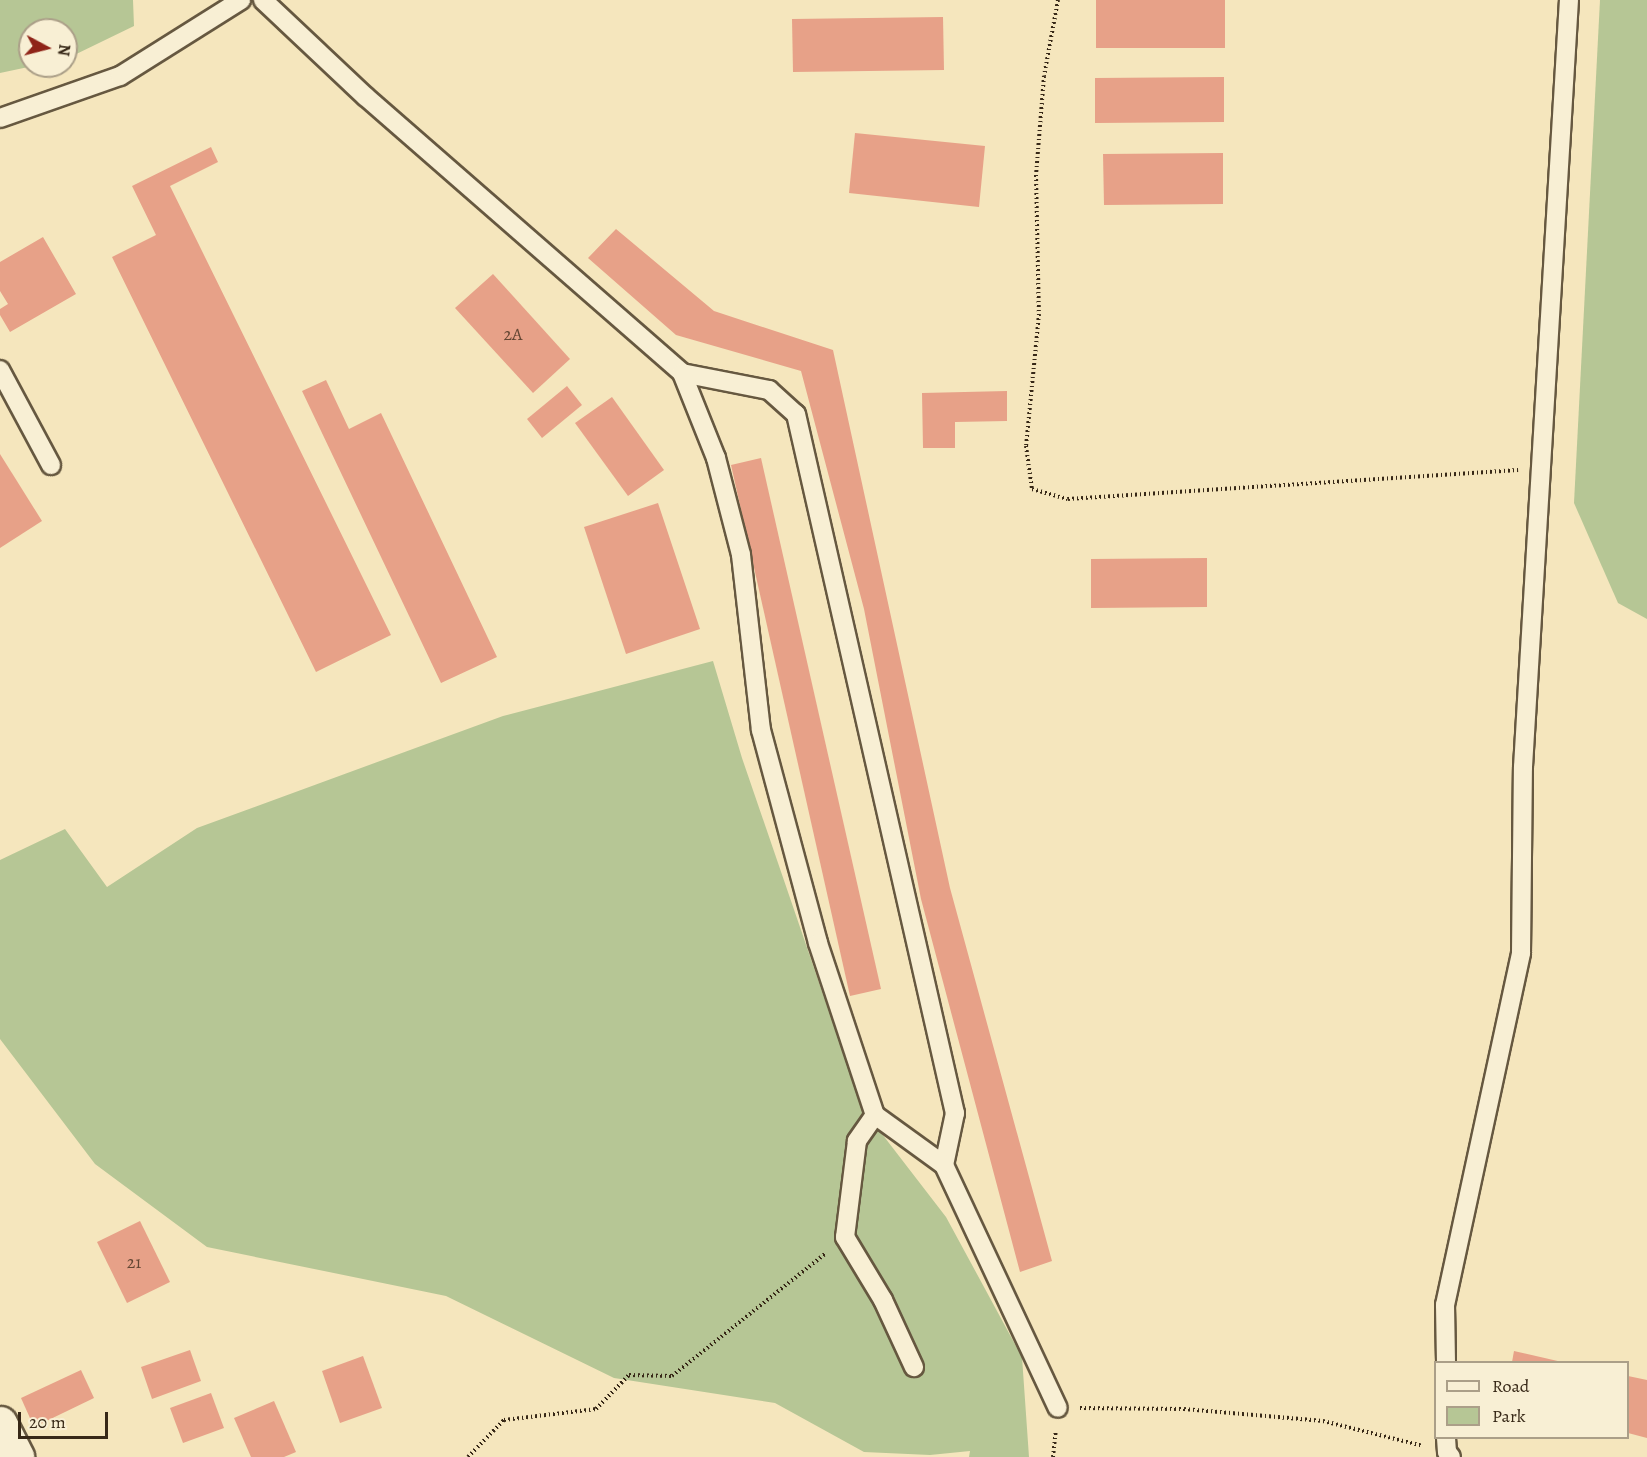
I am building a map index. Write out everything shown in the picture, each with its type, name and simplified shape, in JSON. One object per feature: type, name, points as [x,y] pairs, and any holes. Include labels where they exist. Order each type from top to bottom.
[{"type":"street","points":[[0,1423],[17,1457]]},
{"type":"lane","points":[[0,118],[120,76],[241,0]]},
{"type":"lane","points":[[263,0],[366,97],[682,373],[716,458],[741,555],[761,730],[818,943],[875,1115],[944,1165],[1058,1408]]},
{"type":"lane","points":[[1446,1361],[1445,1305],[1521,953],[1523,767],[1569,0]]},
{"type":"lane","points":[[0,370],[51,465]]},
{"type":"lane","points":[[682,373],[769,390],[796,414],[955,1113],[944,1165]]},
{"type":"lane","points":[[875,1115],[857,1141],[845,1237],[883,1300],[914,1367]]},
{"type":"path","points":[[1058,0],[1044,76],[1036,175],[1039,314],[1026,446],[1032,489],[1068,499],[1541,468]]},
{"type":"path","points":[[468,1457],[504,1420],[596,1409],[629,1375],[672,1376],[845,1237]]},
{"type":"path","points":[[1053,1457],[1058,1408],[1184,1409],[1323,1421],[1448,1449]]},
{"type":"green space","points":[[0,0],[133,0],[134,26],[78,53],[78,18],[18,18],[18,69],[0,73]]},
{"type":"green space","points":[[1600,0],[1647,0],[1647,619],[1618,603],[1574,503]]},
{"type":"green space","points":[[713,661],[742,758],[862,1108],[946,1217],[1022,1357],[1029,1457],[969,1457],[970,1451],[930,1455],[864,1452],[775,1403],[614,1378],[446,1296],[207,1247],[95,1164],[0,1039],[0,860],[65,829],[107,887],[197,828],[503,716]]},
{"type":"building","points":[[1096,0],[1225,0],[1225,48],[1096,48]]},
{"type":"building","points":[[943,17],[944,70],[793,72],[792,19]]},
{"type":"building","points":[[1224,77],[1224,122],[1095,123],[1095,78]]},
{"type":"building","points":[[855,133],[985,146],[979,207],[849,193]]},
{"type":"building","points":[[211,147],[218,162],[170,186],[391,635],[316,672],[112,257],[156,235],[132,186]]},
{"type":"building","points":[[1223,153],[1223,204],[1104,205],[1103,154]]},
{"type":"building","points":[[616,229],[714,311],[833,350],[950,888],[1052,1261],[1020,1272],[921,899],[864,609],[801,371],[676,335],[588,258]]},
{"type":"building","points":[[43,237],[76,294],[10,332],[0,315],[0,309],[8,304],[0,291],[0,262]]},
{"type":"building","points":[[493,274],[570,359],[533,393],[455,308]]},
{"type":"building","points":[[326,380],[349,429],[381,413],[497,657],[441,683],[302,391]]},
{"type":"building","points":[[567,386],[582,405],[542,438],[527,419]]},
{"type":"building","points":[[1007,391],[1007,421],[955,422],[955,448],[923,448],[922,393]]},
{"type":"building","points":[[612,397],[664,470],[628,496],[575,423]]},
{"type":"building","points":[[0,454],[42,521],[0,548]]},
{"type":"building","points":[[761,458],[881,989],[850,996],[731,465]]},
{"type":"building","points":[[658,503],[700,629],[626,654],[584,527]]},
{"type":"building","points":[[1207,558],[1207,607],[1091,608],[1091,559]]},
{"type":"building","points":[[140,1221],[170,1282],[127,1303],[97,1242]]},
{"type":"building","points":[[190,1350],[201,1381],[152,1399],[141,1367]]},
{"type":"building","points":[[1514,1351],[1558,1361],[1512,1361]]},
{"type":"building","points":[[363,1356],[382,1408],[340,1423],[322,1371]]},
{"type":"building","points":[[81,1370],[94,1398],[34,1427],[21,1398]]},
{"type":"building","points":[[1629,1376],[1647,1380],[1647,1438],[1629,1433]]},
{"type":"building","points":[[211,1393],[224,1428],[183,1443],[170,1408]]},
{"type":"building","points":[[274,1401],[296,1452],[284,1457],[251,1457],[234,1418]]}]
